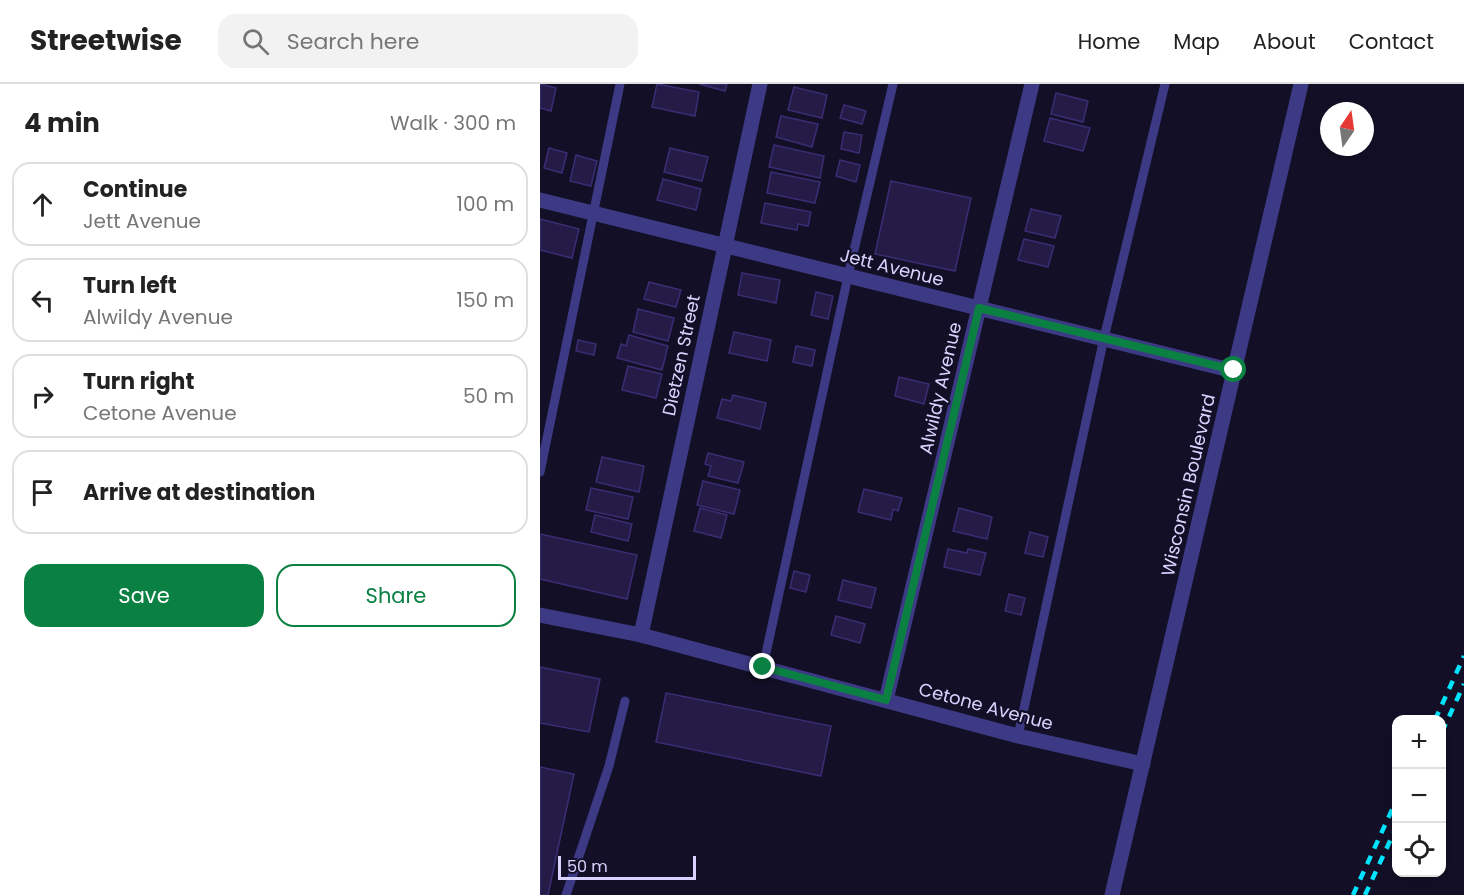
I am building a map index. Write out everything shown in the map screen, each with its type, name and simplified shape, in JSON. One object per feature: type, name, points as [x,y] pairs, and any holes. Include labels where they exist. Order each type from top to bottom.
[{"type":"street","name":"Dietzen Street","points":[[641,635],[760,84]]},
{"type":"street","name":"Alwildy Avenue","points":[[886,700],[1032,84]]},
{"type":"street","name":"Wisconsin Boulevard","points":[[1112,895],[1300,84]]},
{"type":"street","name":"Jett Avenue","points":[[540,200],[1234,370]]},
{"type":"street","name":"Cetone Avenue","points":[[540,615],[641,635],[1018,736],[1143,764]]},
{"type":"lane","points":[[540,472],[620,84]]},
{"type":"lane","points":[[763,667],[848,276],[893,84]]},
{"type":"lane","points":[[1018,736],[1104,338],[1165,84]]},
{"type":"lane","points":[[566,895],[609,765],[625,701]]},
{"type":"building","points":[[540,84],[556,88],[551,111],[540,108]]},
{"type":"building","points":[[657,84],[699,92],[695,116],[652,107]]},
{"type":"building","points":[[699,84],[727,84],[725,91]]},
{"type":"building","points":[[794,87],[827,95],[822,118],[788,110]]},
{"type":"building","points":[[1056,93],[1088,101],[1083,122],[1051,114]]},
{"type":"building","points":[[844,105],[866,111],[862,124],[840,118]]},
{"type":"building","points":[[781,116],[818,124],[812,147],[776,137]]},
{"type":"building","points":[[1050,118],[1090,128],[1083,151],[1044,141]]},
{"type":"building","points":[[844,132],[862,135],[859,153],[841,149]]},
{"type":"building","points":[[774,145],[824,156],[820,178],[769,167]]},
{"type":"building","points":[[549,148],[567,153],[562,173],[544,168]]},
{"type":"building","points":[[670,148],[708,157],[702,181],[664,172]]},
{"type":"building","points":[[576,155],[597,161],[591,186],[570,181]]},
{"type":"building","points":[[840,160],[860,165],[856,182],[836,176]]},
{"type":"building","points":[[771,172],[820,182],[815,203],[767,193]]},
{"type":"building","points":[[663,179],[701,189],[696,210],[657,200]]},
{"type":"building","points":[[891,181],[971,198],[955,271],[875,254]]},
{"type":"building","points":[[765,203],[811,212],[808,226],[798,224],[797,230],[761,223]]},
{"type":"building","points":[[1031,209],[1061,216],[1055,238],[1025,231]]},
{"type":"building","points":[[540,219],[579,229],[572,258],[540,250]]},
{"type":"building","points":[[1024,239],[1054,246],[1048,267],[1018,260]]},
{"type":"building","points":[[742,273],[780,280],[776,303],[738,295]]},
{"type":"building","points":[[649,282],[681,290],[676,307],[644,299]]},
{"type":"building","points":[[816,292],[833,296],[828,319],[811,315]]},
{"type":"building","points":[[638,309],[674,318],[668,341],[633,332]]},
{"type":"building","points":[[734,332],[771,340],[767,361],[729,353]]},
{"type":"building","points":[[629,335],[668,346],[662,370],[617,358],[621,344],[626,346]]},
{"type":"building","points":[[578,340],[596,344],[594,355],[576,351]]},
{"type":"building","points":[[796,346],[815,350],[812,366],[793,362]]},
{"type":"building","points":[[628,366],[662,374],[656,398],[622,390]]},
{"type":"building","points":[[899,377],[929,384],[924,404],[895,396]]},
{"type":"building","points":[[733,395],[766,403],[760,429],[717,418],[722,399],[731,401]]},
{"type":"building","points":[[708,453],[744,462],[738,483],[708,476],[711,466],[705,464]]},
{"type":"building","points":[[602,457],[644,466],[639,492],[596,482]]},
{"type":"building","points":[[703,481],[740,490],[734,514],[697,505]]},
{"type":"building","points":[[591,488],[633,497],[628,519],[586,510]]},
{"type":"building","points":[[864,489],[902,498],[898,511],[893,509],[891,520],[858,512]]},
{"type":"building","points":[[700,508],[727,515],[721,538],[694,531]]},
{"type":"building","points":[[959,508],[992,517],[987,539],[953,531]]},
{"type":"building","points":[[595,515],[632,524],[628,541],[591,532]]},
{"type":"building","points":[[1030,532],[1048,537],[1043,557],[1025,553]]},
{"type":"building","points":[[540,534],[637,555],[627,599],[540,579]]},
{"type":"building","points":[[948,549],[967,553],[968,549],[986,553],[980,575],[944,567]]},
{"type":"building","points":[[794,571],[810,575],[806,592],[790,588]]},
{"type":"building","points":[[843,580],[876,588],[871,608],[838,600]]},
{"type":"building","points":[[1009,594],[1025,598],[1021,615],[1005,611]]},
{"type":"building","points":[[836,616],[865,624],[860,643],[831,635]]},
{"type":"building","points":[[540,667],[600,679],[589,732],[540,723]]},
{"type":"building","points":[[666,693],[831,726],[821,776],[656,742]]},
{"type":"building","points":[[540,767],[574,774],[548,895],[540,895]]},
{"type":"railway","points":[[1437,715],[1464,656]]},
{"type":"railway","points":[[1446,723],[1464,684]]},
{"type":"railway","points":[[1353,895],[1392,810]]},
{"type":"railway","points":[[1365,895],[1392,837]]},
{"type":"route","points":[[763,667],[886,700],[979,308],[1234,370]]}]
